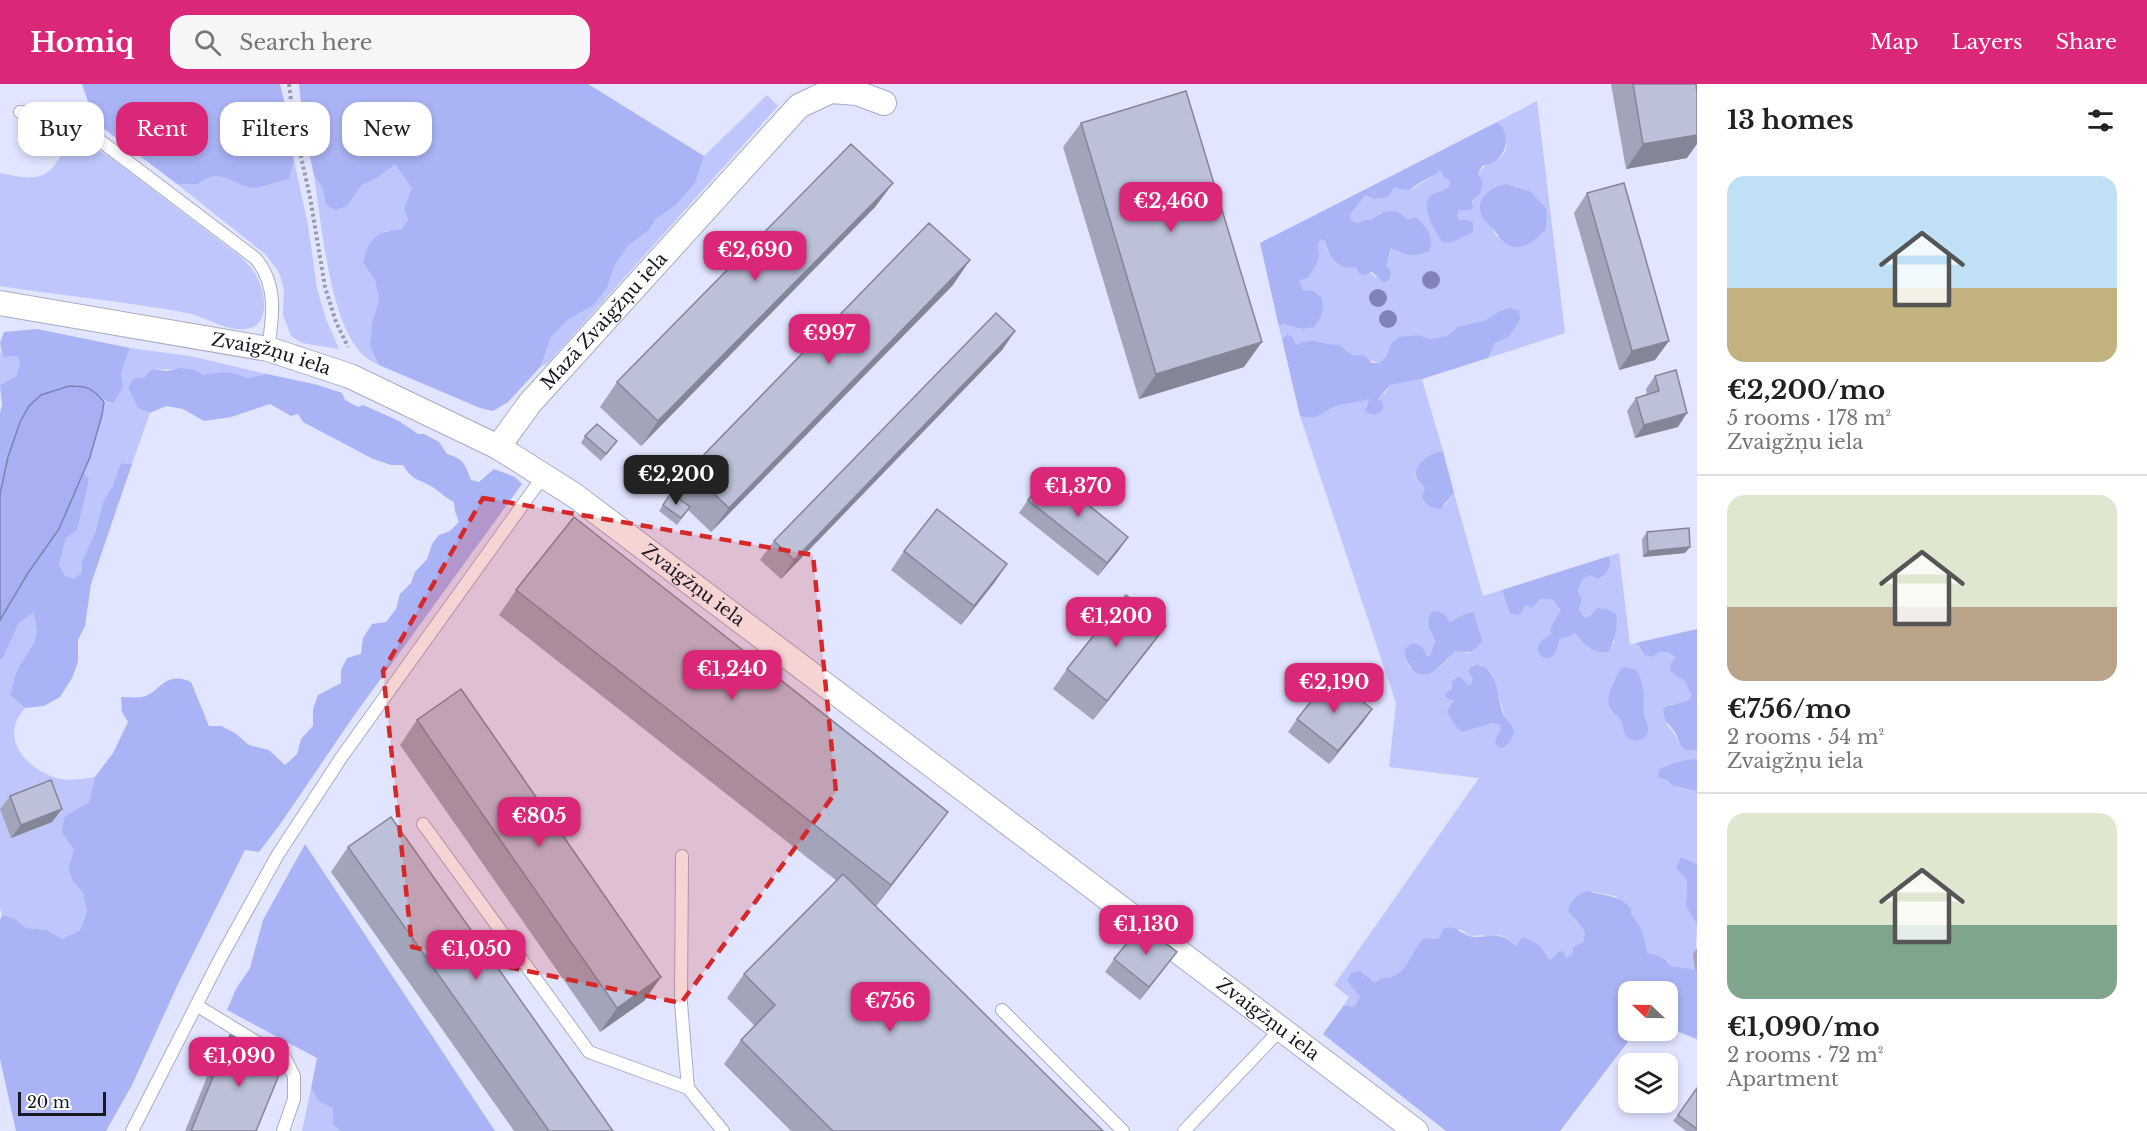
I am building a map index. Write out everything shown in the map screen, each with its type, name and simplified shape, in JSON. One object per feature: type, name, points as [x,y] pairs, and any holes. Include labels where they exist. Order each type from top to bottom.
[{"type":"street","name":"Mazā Zvaigžņu iela","points":[[498,447],[530,403],[800,106],[831,91],[857,93],[884,103]]},
{"type":"street","name":"Zvaigžņu iela","points":[[0,303],[268,349],[350,376],[498,447],[574,495],[1416,1131]]},
{"type":"lane","points":[[104,143],[255,258],[267,275],[272,296],[272,322],[268,349]]},
{"type":"lane","points":[[132,1131],[196,1005],[277,856],[335,767],[544,475]]},
{"type":"lane","points":[[423,824],[590,1052],[688,1088],[723,1131]]},
{"type":"lane","points":[[682,856],[681,1003],[688,1088]]},
{"type":"lane","points":[[196,1005],[286,1060],[294,1076],[294,1099],[283,1131]]},
{"type":"lane","points":[[1002,1010],[1123,1131]]},
{"type":"lane","points":[[1184,1131],[1281,1029]]},
{"type":"path","points":[[289,84],[294,125],[310,197],[325,287],[350,353],[371,386]]},
{"type":"highlighted area","points":[[483,498],[813,555],[836,792],[681,1003],[412,947],[383,671]]},
{"type":"shaded area","points":[[82,84],[280,84],[284,102],[220,102],[220,156],[293,156],[289,179],[256,188],[214,176],[198,184],[177,184],[140,156],[208,156],[208,102],[116,102],[116,138],[104,129],[104,102],[88,102]]},
{"type":"shaded area","points":[[299,84],[588,84],[704,156],[695,183],[676,205],[655,220],[649,230],[628,246],[615,265],[607,288],[594,305],[569,319],[551,337],[541,366],[508,402],[493,411],[480,408],[379,365],[370,347],[372,322],[379,300],[375,280],[363,262],[371,241],[375,237],[385,232],[402,229],[408,220],[404,208],[412,188],[395,164],[377,178],[362,185],[347,206],[335,210],[326,205],[322,187],[314,176],[310,156],[330,156],[330,102],[301,102]]},
{"type":"shaded area","points":[[767,95],[778,106],[547,364],[541,366],[551,337],[569,319],[594,305],[607,288],[615,265],[628,246],[649,230],[655,220],[676,205],[695,183],[704,156]]},
{"type":"shaded area","points":[[1537,101],[1565,333],[1488,358],[1495,343],[1509,337],[1513,329],[1498,312],[1484,321],[1459,326],[1447,336],[1430,339],[1419,335],[1391,344],[1386,357],[1379,363],[1348,354],[1340,345],[1331,346],[1320,341],[1297,346],[1292,337],[1287,334],[1282,339],[1279,327],[1283,324],[1303,329],[1313,291],[1303,290],[1299,280],[1320,238],[1325,241],[1328,252],[1376,278],[1385,266],[1391,247],[1407,220],[1380,213],[1371,220],[1357,223],[1351,220],[1350,215],[1365,195],[1395,187],[1413,189],[1439,170],[1450,180],[1449,187],[1441,192],[1430,219],[1438,234],[1451,243],[1472,232],[1457,215],[1459,210],[1469,210],[1480,190],[1483,183],[1478,175],[1481,171],[1498,160],[1504,153],[1506,139],[1497,122]],"holes":[[[1515,186],[1521,190],[1530,191],[1547,209],[1546,217],[1497,237],[1493,230]]]},
{"type":"shaded area","points":[[1497,122],[1505,134],[1504,151],[1493,163],[1482,166],[1478,174],[1483,183],[1480,193],[1472,201],[1473,208],[1459,210],[1457,215],[1460,220],[1473,223],[1473,232],[1451,243],[1443,242],[1433,226],[1427,211],[1428,199],[1449,187],[1450,180],[1444,177],[1440,170],[1410,189],[1395,187],[1387,197],[1375,199],[1365,195],[1350,215],[1351,220],[1357,223],[1371,220],[1390,211],[1399,213],[1407,220],[1416,217],[1430,236],[1429,251],[1410,255],[1391,248],[1386,266],[1391,272],[1389,280],[1383,282],[1372,272],[1365,275],[1360,274],[1356,267],[1339,265],[1329,252],[1325,241],[1320,239],[1319,257],[1315,266],[1308,278],[1299,280],[1303,290],[1313,291],[1321,297],[1323,309],[1321,316],[1314,327],[1303,329],[1283,324],[1279,327],[1260,243]]},
{"type":"shaded area","points":[[104,153],[110,157],[242,258],[253,270],[263,296],[263,314],[260,321],[254,327],[238,329],[187,313],[0,286],[0,173],[33,177],[40,176],[51,169],[61,156],[104,156]]},
{"type":"shaded area","points":[[294,161],[308,225],[317,288],[326,319],[339,349],[302,343],[291,336],[283,315],[284,290],[279,272],[265,254],[177,184],[198,184],[214,176],[259,188],[289,179]]},
{"type":"shaded area","points":[[395,163],[412,188],[404,208],[408,220],[402,229],[384,232],[375,280],[379,300],[372,322],[370,347],[379,365],[359,351],[339,312],[323,242],[314,176],[322,187],[326,205],[347,206],[362,185],[377,178]]},
{"type":"shaded area","points":[[1506,184],[1530,191],[1547,209],[1545,230],[1533,241],[1520,247],[1506,244],[1485,220],[1480,210],[1480,204],[1486,194],[1495,187]]},
{"type":"shaded area","points":[[1510,308],[1519,311],[1520,319],[1509,337],[1495,343],[1488,358],[1422,379],[1390,385],[1378,399],[1383,402],[1383,409],[1376,415],[1365,412],[1369,399],[1340,405],[1313,417],[1300,416],[1282,339],[1287,334],[1297,345],[1315,341],[1340,345],[1350,354],[1364,355],[1372,363],[1379,363],[1386,357],[1391,344],[1399,337],[1419,335],[1430,339],[1447,336],[1459,326],[1484,321]]},
{"type":"shaded area","points":[[37,329],[130,348],[121,372],[123,387],[114,403],[80,386],[54,390],[41,395],[8,457],[0,494],[0,413],[2,405],[0,385],[16,376],[20,363],[17,356],[3,357],[0,343],[4,332]]},
{"type":"shaded area","points":[[130,348],[190,356],[267,374],[247,378],[231,373],[203,375],[184,369],[152,369],[144,377],[133,380],[128,388],[138,408],[150,413],[132,464],[121,463],[112,487],[103,502],[95,533],[82,561],[82,572],[74,580],[65,576],[59,564],[66,538],[89,480],[83,473],[96,438],[104,402],[114,403],[123,387],[121,372]]},
{"type":"shaded area","points":[[0,350],[3,357],[17,356],[20,363],[16,376],[0,385]]},
{"type":"shaded area","points":[[181,368],[195,370],[203,375],[225,372],[247,378],[267,374],[318,385],[342,393],[345,400],[358,407],[363,405],[399,421],[418,434],[424,434],[439,442],[447,454],[463,463],[471,480],[479,482],[494,469],[515,477],[522,484],[353,717],[281,823],[259,852],[245,850],[178,984],[132,1085],[106,1131],[16,1131],[0,1059],[0,920],[2,915],[14,918],[26,928],[47,930],[62,939],[80,930],[87,911],[83,893],[72,880],[68,868],[74,850],[62,833],[64,817],[89,802],[95,777],[113,753],[128,722],[122,712],[121,697],[148,695],[168,680],[182,679],[191,682],[209,726],[221,726],[235,733],[249,745],[269,750],[285,765],[297,754],[301,739],[313,726],[313,709],[318,695],[341,683],[341,670],[347,658],[361,654],[363,638],[372,624],[386,622],[396,609],[400,594],[411,583],[415,572],[427,559],[432,544],[439,535],[450,531],[459,522],[454,502],[414,478],[403,465],[391,465],[373,459],[303,422],[298,414],[291,416],[270,404],[231,417],[204,421],[183,409],[166,406],[150,413],[138,408],[128,388],[133,379],[144,377],[152,369],[166,371]]},
{"type":"shaded area","points":[[1422,379],[1443,451],[1424,460],[1416,471],[1416,476],[1418,482],[1425,487],[1425,492],[1445,505],[1454,493],[1483,596],[1502,590],[1510,614],[1539,599],[1553,600],[1562,610],[1558,618],[1559,645],[1559,639],[1575,633],[1589,649],[1614,644],[1614,632],[1618,622],[1590,616],[1585,618],[1579,610],[1582,600],[1578,591],[1582,580],[1611,561],[1609,556],[1619,553],[1630,645],[1636,643],[1640,650],[1668,652],[1676,658],[1676,676],[1684,680],[1691,694],[1690,699],[1681,705],[1671,704],[1667,725],[1685,748],[1697,750],[1697,760],[1694,758],[1665,765],[1672,785],[1697,790],[1697,864],[1681,857],[1687,880],[1686,906],[1697,925],[1695,970],[1671,966],[1667,960],[1645,953],[1636,920],[1615,896],[1588,891],[1574,920],[1582,925],[1585,933],[1583,942],[1573,947],[1572,954],[1566,958],[1548,959],[1516,948],[1508,938],[1499,935],[1489,938],[1481,935],[1470,936],[1460,929],[1439,939],[1424,938],[1406,968],[1397,975],[1375,983],[1362,971],[1347,981],[1360,997],[1354,1007],[1344,1005],[1349,997],[1334,985],[1479,778],[1389,767],[1396,703],[1300,416],[1317,416],[1335,407],[1370,398],[1365,408],[1385,393],[1390,385]],"holes":[[[1464,614],[1469,653],[1455,651],[1436,670],[1409,667],[1408,661],[1430,655],[1435,641],[1431,633],[1447,621],[1450,622]],[[1476,664],[1482,665],[1492,674],[1505,718],[1502,731],[1500,725],[1492,723],[1473,728],[1457,728],[1454,718],[1452,702],[1447,692],[1466,683],[1470,685],[1473,679],[1468,671],[1469,667]]]},
{"type":"shaded area","points":[[69,386],[88,388],[104,402],[90,457],[59,529],[28,573],[0,620],[0,494],[8,457],[20,422],[29,406],[41,395]]},
{"type":"shaded area","points":[[1443,451],[1454,493],[1440,509],[1430,507],[1422,498],[1425,487],[1416,476],[1419,464]]},
{"type":"shaded area","points":[[121,463],[132,464],[91,584],[85,626],[78,640],[78,662],[72,678],[60,697],[44,706],[25,708],[10,695],[19,667],[35,640],[37,632],[33,612],[19,623],[0,660],[0,620],[59,529],[83,473],[89,479],[77,530],[66,538],[59,564],[65,576],[74,579],[82,572],[82,561],[95,533],[103,502],[112,487]]},
{"type":"shaded area","points":[[1609,556],[1610,563],[1606,572],[1599,579],[1590,575],[1582,580],[1578,591],[1582,600],[1579,610],[1585,618],[1597,608],[1608,609],[1616,614],[1615,634],[1608,652],[1589,648],[1575,633],[1559,639],[1557,650],[1552,656],[1547,658],[1542,656],[1538,647],[1542,640],[1552,634],[1550,629],[1561,610],[1553,600],[1540,599],[1532,608],[1526,605],[1519,615],[1510,614],[1502,590]]},
{"type":"shaded area","points":[[33,611],[37,632],[15,676],[10,695],[25,708],[14,729],[18,748],[32,765],[58,779],[95,777],[89,802],[62,833],[74,850],[68,868],[72,880],[83,893],[87,911],[80,930],[62,939],[47,930],[25,928],[14,918],[2,915],[0,908],[0,660],[19,623]]},
{"type":"shaded area","points":[[1437,611],[1446,616],[1450,622],[1473,612],[1482,640],[1474,650],[1455,651],[1433,671],[1420,674],[1414,671],[1404,651],[1410,645],[1417,644],[1423,648],[1427,656],[1430,655],[1435,641],[1429,627],[1429,620],[1432,612]]},
{"type":"shaded area","points":[[1697,629],[1697,750],[1689,750],[1684,749],[1681,745],[1664,716],[1664,708],[1690,699],[1691,694],[1684,680],[1670,670],[1671,663],[1676,658],[1668,652],[1659,652],[1652,657],[1645,655],[1636,643]]},
{"type":"shaded area","points":[[1477,664],[1490,672],[1494,679],[1501,709],[1514,732],[1510,742],[1503,748],[1498,747],[1495,743],[1501,731],[1500,725],[1492,723],[1462,732],[1447,712],[1453,701],[1445,694],[1452,689],[1452,682],[1457,677],[1461,677],[1470,685],[1473,679],[1468,671],[1470,667]]},
{"type":"shaded area","points":[[1625,667],[1636,670],[1643,687],[1644,716],[1648,729],[1646,736],[1640,740],[1627,737],[1619,717],[1609,705],[1608,700],[1612,687],[1620,669]]},
{"type":"shaded area","points":[[1694,758],[1697,760],[1697,790],[1673,786],[1667,780],[1658,777],[1659,770],[1662,768]]},
{"type":"shaded area","points":[[305,844],[495,1131],[341,1131],[333,1125],[333,1108],[320,1102],[311,1089],[317,1058],[227,1010],[236,989],[250,968],[263,920]]},
{"type":"shaded area","points":[[1681,857],[1697,864],[1697,925],[1686,906],[1687,880],[1676,868]]},
{"type":"shaded area","points":[[1588,891],[1616,898],[1626,904],[1631,908],[1631,914],[1640,927],[1646,953],[1666,960],[1671,966],[1697,970],[1697,1039],[1678,1032],[1678,981],[1618,981],[1618,1041],[1628,1041],[1560,1131],[1446,1131],[1323,1034],[1344,1005],[1354,1007],[1360,997],[1347,981],[1351,973],[1361,971],[1375,983],[1382,978],[1391,977],[1403,970],[1424,938],[1439,939],[1443,929],[1454,928],[1473,937],[1502,937],[1516,947],[1524,937],[1539,945],[1548,959],[1552,959],[1560,951],[1564,952],[1566,958],[1572,954],[1573,947],[1583,942],[1585,933],[1568,910],[1575,897]]},
{"type":"shaded area","points":[[311,1089],[320,1102],[333,1107],[333,1125],[341,1131],[302,1131]]},
{"type":"building","points":[[1633,84],[1696,84],[1697,135],[1643,144]]},
{"type":"building","points":[[1186,91],[1262,342],[1156,374],[1081,123]]},
{"type":"building","points":[[851,144],[893,183],[658,421],[617,382]]},
{"type":"building","points":[[1624,183],[1669,341],[1632,351],[1587,193]]},
{"type":"building","points":[[929,223],[970,260],[729,508],[689,470]]},
{"type":"building","points":[[996,313],[1015,331],[794,560],[774,541]]},
{"type":"building","points":[[1676,370],[1687,413],[1644,425],[1636,398],[1659,391],[1655,376]]},
{"type":"building","points":[[597,424],[617,441],[606,454],[585,436]]},
{"type":"building","points":[[1050,474],[1128,537],[1107,563],[1028,500]]},
{"type":"building","points":[[671,493],[690,507],[681,518],[663,505]]},
{"type":"building","points":[[937,509],[1007,564],[974,606],[904,551]]},
{"type":"building","points":[[574,517],[948,812],[891,885],[516,590]]},
{"type":"building","points":[[1689,528],[1690,547],[1648,551],[1647,532]]},
{"type":"building","points":[[1126,595],[1166,626],[1107,701],[1067,669]]},
{"type":"building","points":[[1331,676],[1372,709],[1338,751],[1297,719]]},
{"type":"building","points":[[461,689],[661,977],[617,1008],[417,720]]},
{"type":"building","points":[[51,780],[62,809],[21,825],[10,796]]},
{"type":"building","points":[[391,817],[613,1131],[549,1131],[348,847]]},
{"type":"building","points":[[843,874],[1103,1131],[833,1131],[741,1040],[775,1005],[744,974]]},
{"type":"building","points":[[1142,925],[1177,952],[1149,987],[1114,959]]},
{"type":"building","points":[[230,1035],[286,1058],[256,1131],[191,1131]]},
{"type":"building","points":[[1697,1088],[1697,1129],[1678,1115]]}]
